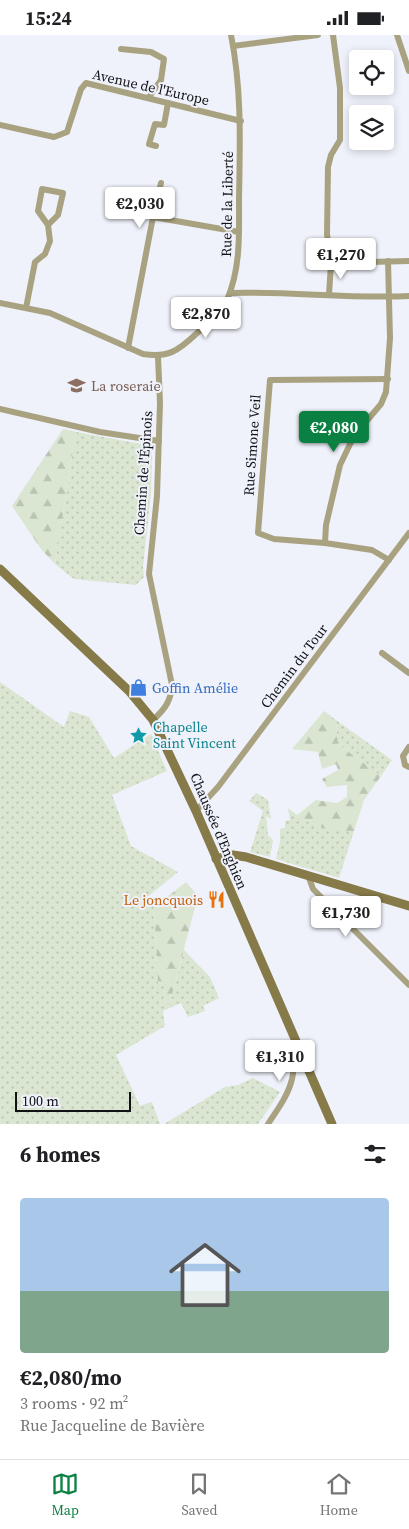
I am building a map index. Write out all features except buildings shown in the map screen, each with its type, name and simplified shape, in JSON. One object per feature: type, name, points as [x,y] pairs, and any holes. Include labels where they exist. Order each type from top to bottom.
[{"type":"main road","name":"Chaussée d'Enghien","points":[[0,569],[129,691],[153,720],[196,811],[332,1124]]},
{"type":"main road","points":[[216,859],[233,855],[308,875],[409,906]]},
{"type":"street","name":"Rue de la Liberté","points":[[158,357],[171,354],[188,342],[227,303],[240,258],[241,121],[231,35]]},
{"type":"street","points":[[233,46],[318,35]]},
{"type":"street","points":[[329,295],[331,263],[327,227],[328,167],[331,155],[340,140],[340,88],[333,35]]},
{"type":"street","points":[[397,35],[409,71]]},
{"type":"street","points":[[120,49],[151,52],[164,59],[161,80],[149,97]]},
{"type":"street","name":"Avenue de l'Europe","points":[[0,125],[54,137],[67,132],[80,89],[86,83],[241,121]]},
{"type":"street","points":[[156,146],[149,144],[155,124],[164,125],[168,103]]},
{"type":"street","points":[[128,348],[161,183]]},
{"type":"street","points":[[26,308],[36,262],[45,255],[50,241],[48,225],[38,211],[42,189],[63,193],[58,215],[48,225]]},
{"type":"street","points":[[153,217],[239,233]]},
{"type":"street","points":[[388,261],[388,379],[382,404],[354,436],[340,465],[326,525],[325,543],[372,550],[389,560]]},
{"type":"street","points":[[331,263],[409,261]]},
{"type":"street","points":[[230,293],[280,291],[291,295],[409,296]]},
{"type":"street","points":[[0,303],[50,313],[128,348],[158,357]]},
{"type":"street","name":"Chemin de l'Épinois","points":[[153,720],[168,705],[172,691],[149,574],[157,496],[159,441],[158,357]]},
{"type":"street","name":"Rue Simone Veil","points":[[325,543],[274,539],[258,533],[270,380],[388,379]]},
{"type":"street","points":[[0,409],[100,432],[159,441]]},
{"type":"street","name":"Chemin du Tour","points":[[196,811],[218,787],[409,533]]},
{"type":"street","points":[[382,653],[409,673]]},
{"type":"street","points":[[409,747],[403,756],[405,765],[409,767]]},
{"type":"street","points":[[308,875],[312,889],[409,985]]},
{"type":"street","points":[[268,1124],[286,1096],[292,1077],[294,1056],[299,1049]]},
{"type":"green space","points":[[63,429],[76,432],[55,564],[41,549],[12,506]]},
{"type":"green space","points":[[76,432],[147,445],[152,452],[151,493],[143,567],[144,577],[136,585],[74,579],[55,564]]},
{"type":"green space","points":[[0,682],[64,727],[70,711],[89,717],[114,758],[151,734],[167,771],[112,795],[131,846],[178,872],[146,898],[154,907],[158,983],[165,984],[164,1005],[170,1002],[184,950],[210,977],[219,998],[203,1006],[205,1011],[188,1017],[181,1003],[163,1011],[165,1026],[116,1055],[140,1106],[152,1102],[160,1124],[0,1124]]},
{"type":"green space","points":[[324,711],[336,720],[338,744],[381,776],[364,800],[354,831],[328,830],[296,816],[316,800],[337,803],[347,797],[347,785],[327,787],[322,779],[338,770],[336,764],[322,769],[318,752],[292,749]]},
{"type":"green space","points":[[336,720],[392,760],[381,776],[338,744]]},
{"type":"green space","points":[[256,793],[268,800],[271,819],[266,816],[268,835],[273,840],[270,857],[250,852],[263,811],[249,801]]},
{"type":"green space","points":[[288,808],[303,819],[319,825],[354,831],[339,878],[276,859],[280,842],[280,829],[285,828],[285,821],[290,820]]},
{"type":"green space","points":[[186,882],[198,896],[170,1002],[164,1005],[165,984],[158,983],[154,907]]},
{"type":"green space","points":[[253,1078],[280,1092],[258,1124],[164,1124],[225,1087],[238,1085]]},
{"type":"place","name":"La roseraie","points":[[77,386]]},
{"type":"place","name":"Goffin Amélie","points":[[138,688]]},
{"type":"place","name":"Chapelle Saint Vincent","points":[[139,735]]},
{"type":"place","name":"Le joncquois","points":[[217,900]]}]
